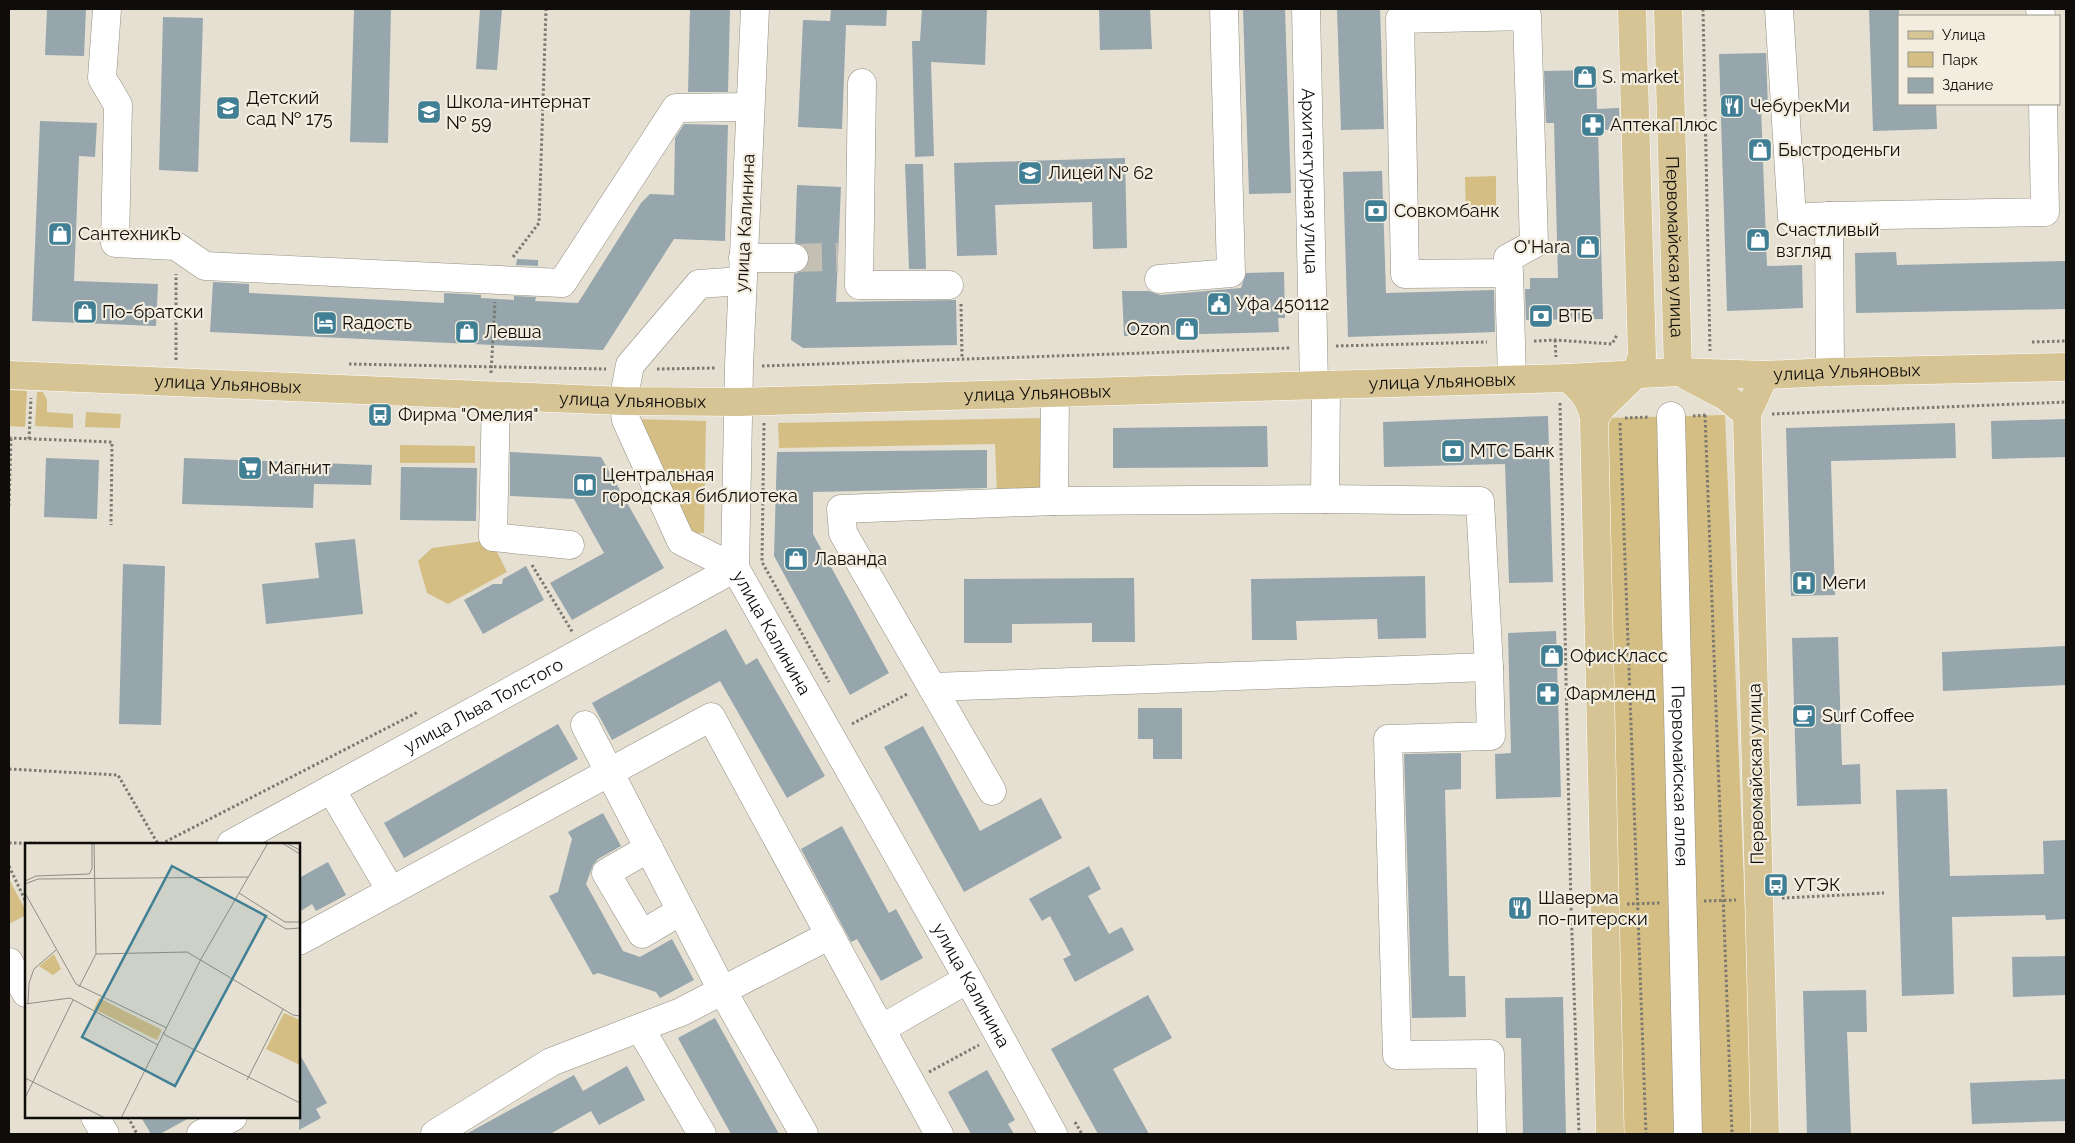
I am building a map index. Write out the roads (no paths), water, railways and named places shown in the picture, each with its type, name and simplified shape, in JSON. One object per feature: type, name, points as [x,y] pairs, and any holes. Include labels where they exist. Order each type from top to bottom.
[{"type":"main road","name":"Первомайская улица","points":[[1594,419],[1602,408],[1635,375],[1642,356],[1632,9]]},
{"type":"main road","name":"Первомайская улица","points":[[1668,9],[1678,372]]},
{"type":"main road","name":"улица Ульяновых","points":[[9,375],[623,401],[750,402],[1567,378],[1678,372],[1765,375],[2066,367]]},
{"type":"main road","points":[[1678,372],[1701,382],[1756,414]]},
{"type":"main road","name":"Первомайская улица","points":[[1765,375],[1756,414],[1765,1134]]},
{"type":"main road","points":[[1567,378],[1586,395],[1592,406],[1594,419],[1610,1134]]},
{"type":"street","points":[[108,9],[102,78],[118,105],[115,243],[176,246],[205,266],[562,282],[676,108],[750,107]]},
{"type":"street","name":"улица Калинина","points":[[755,9],[739,366],[750,402],[735,568],[968,979],[1063,1126]]},
{"type":"street","points":[[1159,279],[1231,273],[1224,9]]},
{"type":"street","name":"Архитектурная улица","points":[[1306,9],[1314,347],[1320,385],[1326,499]]},
{"type":"street","points":[[1779,9],[1792,218],[2045,212],[2043,105]]},
{"type":"street","points":[[1509,273],[1405,274],[1400,19],[1516,13],[1527,16],[1534,244],[1508,258],[1509,273],[1512,379]]},
{"type":"street","points":[[862,83],[849,257],[859,285],[949,285]]},
{"type":"street","points":[[1829,216],[1830,372]]},
{"type":"street","points":[[735,568],[681,541],[626,420],[623,401],[629,369],[630,364],[699,284],[743,270],[794,258]]},
{"type":"street","points":[[1054,393],[1054,502]]},
{"type":"street","points":[[493,396],[493,537],[570,544]]},
{"type":"street","name":"Первомайская аллея","points":[[1672,416],[1688,1134]]},
{"type":"street","points":[[992,791],[843,533],[841,510],[1054,502],[1326,499],[1480,501],[1490,667],[1491,736],[1388,739],[1398,1055],[1490,1054],[1492,1134]]},
{"type":"street","name":"улица Льва Толстого","points":[[233,843],[735,568]]},
{"type":"street","points":[[932,687],[1490,667]]},
{"type":"street","points":[[300,940],[711,717],[939,1134]]},
{"type":"street","points":[[585,725],[722,990],[804,1134]]},
{"type":"street","points":[[331,788],[391,891]]},
{"type":"street","points":[[649,848],[606,873],[642,934],[681,911]]},
{"type":"street","points":[[435,1134],[551,1062],[681,1012],[830,935]]},
{"type":"street","points":[[13,962],[25,991]]},
{"type":"street","points":[[881,1029],[968,979]]},
{"type":"street","points":[[640,1028],[702,1134]]},
{"type":"street","points":[[97,1118],[105,1134]]},
{"type":"tunnel","points":[[794,258],[838,257]]},
{"type":"place","name":"S. market","points":[[1585,77]]},
{"type":"place","name":"ЧебурекМи","points":[[1732,106]]},
{"type":"place","name":"Детский сад № 175","points":[[228,108]]},
{"type":"place","name":"Школа-интернат № 59","points":[[429,112]]},
{"type":"place","name":"АптекаПлюс","points":[[1593,125]]},
{"type":"place","name":"Быстроденьги","points":[[1760,150]]},
{"type":"place","name":"Лицей № 62","points":[[1030,173]]},
{"type":"place","name":"Совкомбанк","points":[[1376,211]]},
{"type":"place","name":"СантехникЪ","points":[[60,234]]},
{"type":"place","name":"Счастливый взгляд","points":[[1758,240]]},
{"type":"place","name":"O'Hara","points":[[1588,247]]},
{"type":"place","name":"Уфа 450112","points":[[1219,304]]},
{"type":"place","name":"По-братски","points":[[85,312]]},
{"type":"place","name":"ВТБ","points":[[1541,316]]},
{"type":"place","name":"Rадость","points":[[325,323]]},
{"type":"place","name":"Ozon","points":[[1187,329]]},
{"type":"place","name":"Левша","points":[[467,332]]},
{"type":"place","name":"Фирма \"Омелия\"","points":[[380,415]]},
{"type":"place","name":"МТС Банк","points":[[1453,451]]},
{"type":"place","name":"Магнит","points":[[250,468]]},
{"type":"place","name":"Центральная городская библиотека","points":[[585,485]]},
{"type":"place","name":"Лаванда","points":[[796,559]]},
{"type":"place","name":"Меги","points":[[1804,583]]},
{"type":"place","name":"ОфисКласс","points":[[1552,656]]},
{"type":"place","name":"Фармленд","points":[[1548,694]]},
{"type":"place","name":"Surf Coffee","points":[[1804,716]]},
{"type":"place","name":"УТЭК","points":[[1776,885]]},
{"type":"place","name":"Шаверма по-питерски","points":[[1520,908]]}]
